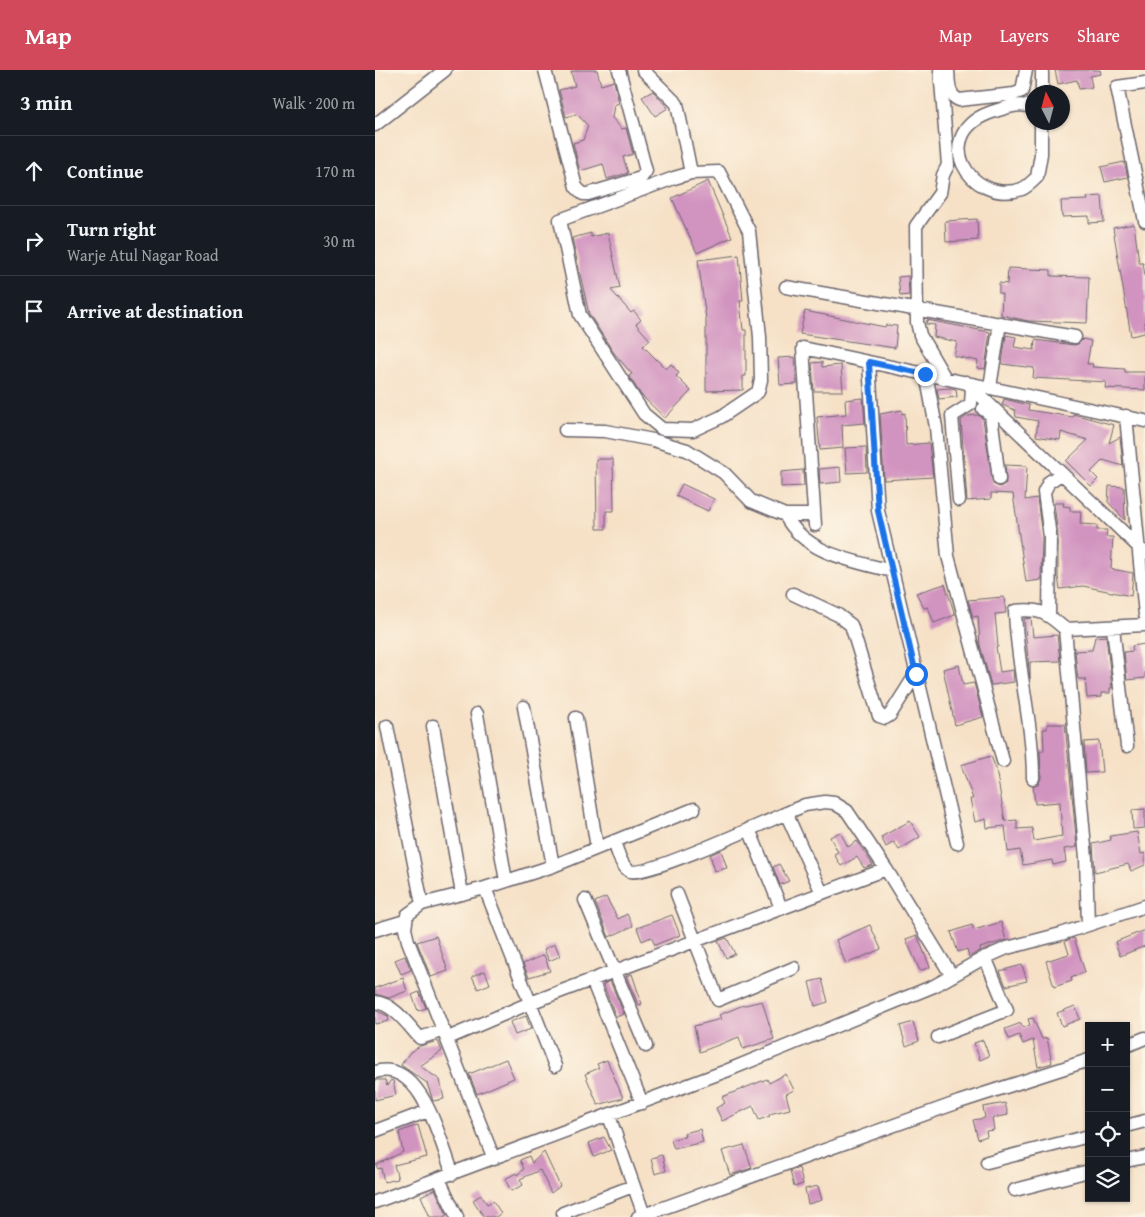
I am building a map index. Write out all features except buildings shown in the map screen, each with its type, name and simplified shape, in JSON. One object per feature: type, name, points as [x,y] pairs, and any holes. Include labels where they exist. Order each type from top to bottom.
[{"type":"street","points":[[375,125],[445,70]]},
{"type":"street","points":[[545,70],[576,188],[583,194],[588,194],[641,178],[645,171],[619,70]]},
{"type":"street","points":[[643,70],[677,104],[691,173]]},
{"type":"street","points":[[939,70],[947,165],[943,175],[941,193],[916,226],[917,309],[920,335],[945,378]]},
{"type":"street","points":[[948,70],[950,93],[953,98],[959,100],[1014,94],[1022,91],[1026,70]]},
{"type":"street","points":[[1042,70],[1042,85]]},
{"type":"street","points":[[1145,83],[1117,87],[1145,221]]},
{"type":"street","points":[[1025,107],[1016,105],[983,115],[971,123],[963,132],[959,147],[962,166],[974,178],[995,192],[1023,189],[1037,177],[1041,154],[1041,130]]},
{"type":"street","points":[[719,172],[749,231],[760,337],[761,380],[758,392],[721,417],[693,430],[662,429],[644,414],[580,315],[560,220],[691,173],[719,172]]},
{"type":"street","points":[[786,287],[1075,337]]},
{"type":"street","points":[[990,387],[1000,323]]},
{"type":"street","points":[[565,430],[605,431],[653,440],[687,450],[724,473],[751,501],[785,515],[814,520],[803,348],[945,378],[969,385],[990,387],[1145,420]]},
{"type":"street","points":[[869,362],[878,511],[957,843]]},
{"type":"street","points":[[925,374],[936,427],[948,556],[1003,761]]},
{"type":"street","points":[[969,385],[971,404]]},
{"type":"street","points":[[969,385],[1142,550]]},
{"type":"street","points":[[971,404],[991,414],[999,479]]},
{"type":"street","points":[[959,500],[952,416],[955,412],[963,411],[971,404]]},
{"type":"street","points":[[1126,416],[1142,550],[1145,615]]},
{"type":"street","points":[[1049,615],[1051,537],[1044,492],[1049,482],[1061,474]]},
{"type":"street","points":[[785,515],[791,528],[823,551],[892,571]]},
{"type":"street","points":[[793,594],[838,615],[851,625],[879,716],[885,718],[890,715],[916,674]]},
{"type":"street","points":[[1033,778],[1033,744],[1020,675],[1015,612],[1032,609],[1049,615],[1065,629],[1145,625]]},
{"type":"street","points":[[1113,628],[1127,746]]},
{"type":"street","points":[[1065,629],[1086,858],[1088,924]]},
{"type":"street","points":[[524,707],[553,866]]},
{"type":"street","points":[[477,714],[506,881]]},
{"type":"street","points":[[576,718],[597,848]]},
{"type":"street","points":[[387,726],[422,904]]},
{"type":"street","points":[[433,726],[462,894]]},
{"type":"street","points":[[614,841],[625,867],[629,871],[639,872],[670,862],[816,802],[834,803],[841,807],[886,869],[952,976]]},
{"type":"street","points":[[494,1159],[408,941],[405,921],[407,915],[422,904],[485,888],[553,866],[694,809]]},
{"type":"street","points":[[786,813],[822,893]]},
{"type":"street","points":[[749,829],[781,908]]},
{"type":"street","points":[[375,1002],[381,1003],[400,1015],[420,1038],[446,1034],[886,869]]},
{"type":"street","points":[[485,888],[555,1066]]},
{"type":"street","points":[[677,894],[718,1000],[793,968]]},
{"type":"street","points":[[585,900],[646,1046]]},
{"type":"street","points":[[375,1202],[609,1116],[935,986],[985,957],[1007,948],[1145,906]]},
{"type":"street","points":[[375,930],[405,921]]},
{"type":"street","points":[[938,1037],[1007,1010],[985,957]]},
{"type":"street","points":[[592,980],[642,1103]]},
{"type":"street","points":[[1130,1044],[1145,1038]]},
{"type":"street","points":[[609,1116],[633,1186],[641,1216],[959,1102],[1085,1061]]},
{"type":"street","points":[[375,1072],[393,1070],[404,1075],[420,1091],[453,1174]]},
{"type":"street","points":[[375,1130],[428,1111]]},
{"type":"street","points":[[1130,1125],[1145,1121]]},
{"type":"street","points":[[987,1162],[1085,1137]]},
{"type":"street","points":[[1130,1160],[1145,1156]]},
{"type":"street","points":[[1015,1190],[1085,1172]]},
{"type":"street","points":[[439,1179],[457,1217]]},
{"type":"street","points":[[565,1217],[563,1213],[633,1186]]},
{"type":"route","points":[[916,674],[878,511],[869,362],[925,374]]}]
